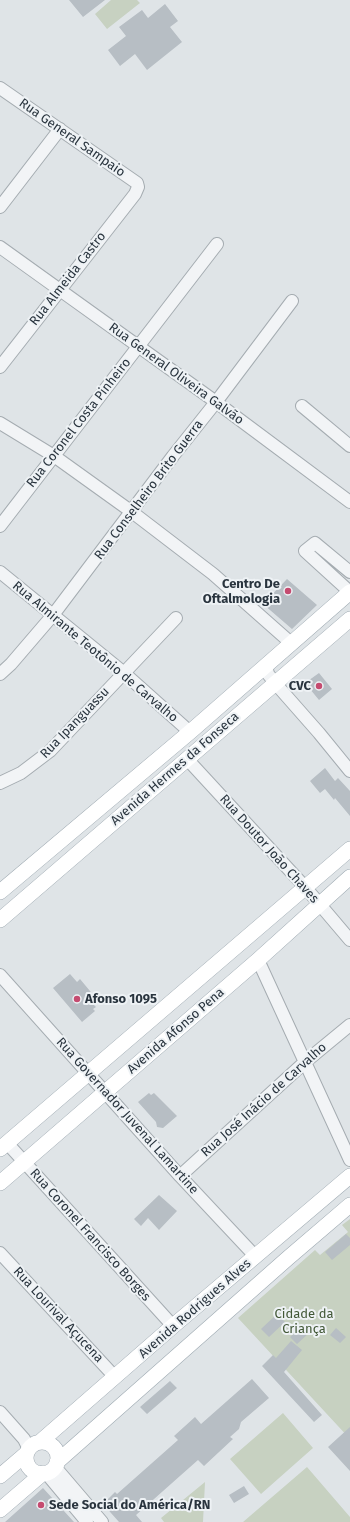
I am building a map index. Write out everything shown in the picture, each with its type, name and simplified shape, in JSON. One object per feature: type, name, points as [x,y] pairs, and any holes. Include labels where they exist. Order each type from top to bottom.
[{"type":"main road","name":"Avenida Hermes da Fonseca","points":[[0,892],[190,732],[350,592]]},
{"type":"main road","name":"Avenida Hermes da Fonseca","points":[[0,920],[188,760],[350,619]]},
{"type":"main road","name":"Avenida Afonso Pena","points":[[3,1146],[350,849]]},
{"type":"main road","name":"Avenida Afonso Pena","points":[[0,1183],[258,960],[350,877]]},
{"type":"main road","name":"Avenida Rodrigues Alves","points":[[0,1476],[31,1445],[119,1375],[173,1326],[350,1176]]},
{"type":"main road","name":"Avenida Rodrigues Alves","points":[[0,1510],[50,1469],[350,1205]]},
{"type":"main road","points":[[272,1242],[278,1243],[284,1248],[288,1258]]},
{"type":"main road","points":[[119,1375],[138,1391]]},
{"type":"main road","points":[[50,1444],[54,1448],[58,1457],[50,1469],[34,1471],[30,1467],[27,1463],[31,1445],[50,1444]]},
{"type":"street","name":"Rua General Sampaio","points":[[0,88],[137,183],[137,190]]},
{"type":"street","points":[[0,207],[60,129]]},
{"type":"street","name":"Rua Almeida Castro","points":[[0,367],[137,190]]},
{"type":"street","name":"Rua Coronel Costa Pinheiro","points":[[0,526],[217,244]]},
{"type":"street","name":"Rua General Oliveira Galvão","points":[[0,247],[216,402],[350,502]]},
{"type":"street","name":"Rua Conselheiro Brito Guerra","points":[[0,674],[11,664],[53,615],[292,301]]},
{"type":"street","points":[[302,406],[350,446]]},
{"type":"street","points":[[0,423],[54,456],[132,512],[213,574],[292,643]]},
{"type":"street","points":[[350,572],[315,543],[305,551],[350,592]]},
{"type":"street","name":"Rua Almirante Teotônio de Carvalho","points":[[0,572],[124,673],[190,732]]},
{"type":"street","name":"Rua Ipanguassu","points":[[0,783],[21,773],[50,751],[176,618]]},
{"type":"street","points":[[266,665],[268,674],[275,683],[349,766]]},
{"type":"street","name":"Rua Doutor João Chaves","points":[[188,760],[305,887],[350,940]]},
{"type":"street","points":[[258,960],[350,1160]]},
{"type":"street","name":"Rua Governador Juvenal Lamartine","points":[[0,975],[180,1176],[255,1256]]},
{"type":"street","name":"Rua José Inácio de Carvalho","points":[[180,1176],[305,1062],[350,1025]]},
{"type":"street","name":"Rua Coronel Francisco Borges","points":[[3,1146],[24,1162],[173,1326]]},
{"type":"street","name":"Rua Lourival Açucena","points":[[0,1253],[119,1375]]},
{"type":"street","points":[[0,1412],[31,1445]]},
{"type":"street","points":[[50,1469],[87,1522]]},
{"type":"street","points":[[50,1469],[102,1522]]},
{"type":"green space","points":[[111,0],[137,0],[140,3],[107,29],[95,14]]},
{"type":"green space","name":"Cidade da Criança","points":[[350,1219],[350,1439],[238,1318],[315,1250],[320,1255],[348,1232],[342,1225]]},
{"type":"green space","points":[[283,1413],[313,1448],[261,1494],[230,1459]]},
{"type":"green space","points":[[307,1467],[350,1517],[350,1522],[243,1522]]},
{"type":"green space","points":[[205,1482],[203,1522],[164,1522],[161,1518]]},
{"type":"building","points":[[69,0],[105,0],[83,17]]},
{"type":"building","points":[[165,4],[178,21],[170,27],[182,42],[147,70],[135,54],[120,66],[108,50],[126,36],[119,27],[142,10],[148,18]]},
{"type":"building","name":"Centro De Oftalmologia","points":[[287,579],[317,605],[292,629],[263,604]]},
{"type":"building","name":"CVC","points":[[319,673],[332,689],[319,700],[305,683]]},
{"type":"building","points":[[325,768],[335,781],[338,778],[350,791],[350,816],[335,798],[334,800],[325,789],[320,793],[310,781]]},
{"type":"building","name":"Afonso 1095","points":[[70,974],[77,982],[80,979],[95,997],[90,1001],[96,1007],[93,1009],[95,1011],[82,1022],[53,988]]},
{"type":"building","points":[[149,1093],[151,1095],[154,1093],[177,1116],[163,1128],[157,1127],[156,1122],[138,1102]]},
{"type":"building","points":[[159,1195],[177,1211],[159,1230],[148,1218],[141,1226],[134,1219]]},
{"type":"building","points":[[346,1234],[350,1238],[350,1245],[332,1260],[325,1252]]},
{"type":"building","points":[[277,1314],[285,1322],[269,1337],[261,1329]]},
{"type":"building","points":[[303,1326],[309,1333],[297,1344],[290,1337]]},
{"type":"building","points":[[336,1328],[346,1337],[340,1343],[330,1335]]},
{"type":"building","points":[[291,1341],[302,1350],[284,1372],[322,1415],[314,1422],[262,1366],[273,1355],[276,1358]]},
{"type":"building","points":[[252,1379],[269,1398],[241,1422],[239,1429],[230,1437],[233,1439],[204,1466],[198,1460],[136,1515],[142,1522],[119,1522],[103,1504],[115,1492],[117,1494],[178,1440],[174,1436],[195,1417],[201,1424]]},
{"type":"building","points":[[170,1381],[177,1388],[147,1414],[140,1407]]},
{"type":"building","points":[[350,1427],[350,1471],[328,1447]]},
{"type":"building","points":[[244,1486],[249,1494],[234,1503],[229,1495]]},
{"type":"building","name":"Sede Social do América/RN","points":[[43,1488],[74,1522],[5,1522]]},
{"type":"place","name":"Centro De Oftalmologia","points":[[288,591]]},
{"type":"place","name":"CVC","points":[[319,686]]},
{"type":"place","name":"Afonso 1095","points":[[77,999]]},
{"type":"place","name":"Sede Social do América/RN","points":[[41,1505]]}]
